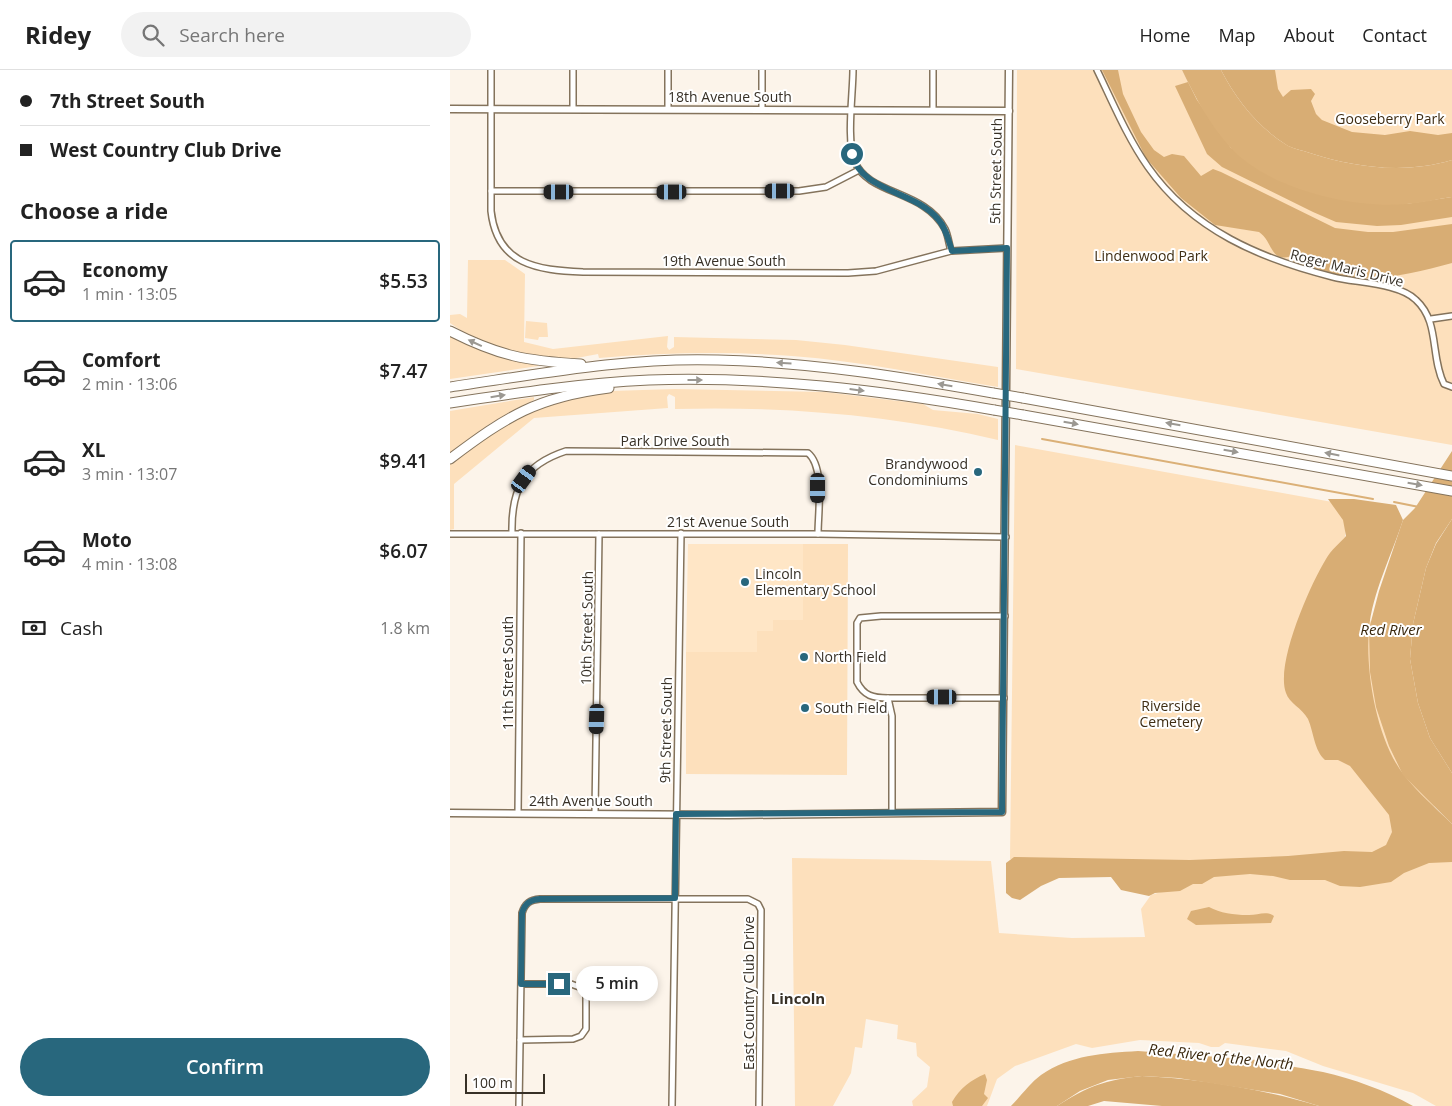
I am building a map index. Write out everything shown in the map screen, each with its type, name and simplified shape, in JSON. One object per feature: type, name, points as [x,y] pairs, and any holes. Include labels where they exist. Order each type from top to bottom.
[{"type":"highway","points":[[450,331],[477,345],[520,359],[535,362],[608,366]]},
{"type":"highway","points":[[450,387],[650,361],[717,360],[807,365],[1023,398],[1452,476]]},
{"type":"highway","points":[[450,403],[563,386],[675,380],[809,384],[994,410],[1452,491]]},
{"type":"highway","points":[[450,459],[506,418],[535,404],[572,393],[675,380]]},
{"type":"street","points":[[491,70],[491,191],[799,191],[826,188],[859,170]]},
{"type":"street","points":[[573,70],[573,108]]},
{"type":"street","points":[[668,70],[668,109]]},
{"type":"street","points":[[762,70],[762,110]]},
{"type":"street","points":[[853,70],[851,146],[859,170],[870,180],[915,200],[928,209],[945,229],[952,251]]},
{"type":"street","points":[[933,70],[933,110]]},
{"type":"street","name":"5th Street South","points":[[1002,812],[1009,70]]},
{"type":"street","name":"Roger Maris Drive","points":[[1097,70],[1119,118],[1149,168],[1178,200],[1204,223],[1274,261],[1336,278],[1390,288],[1411,295],[1427,312],[1431,320]]},
{"type":"street","name":"18th Avenue South","points":[[450,109],[1009,111]]},
{"type":"street","name":"19th Avenue South","points":[[491,191],[493,228],[499,242],[532,267],[554,271],[876,271],[952,251],[1007,248]]},
{"type":"street","points":[[1452,316],[1431,320],[1436,365],[1444,384],[1452,387]]},
{"type":"street","name":"Park Drive South","points":[[512,533],[513,501],[518,488],[531,470],[557,454],[566,451],[808,453],[815,459],[818,470],[818,534]]},
{"type":"street","name":"11th Street South","points":[[518,813],[521,533]]},
{"type":"street","name":"21st Avenue South","points":[[450,534],[818,534],[1006,537]]},
{"type":"street","name":"10th Street South","points":[[596,813],[599,534]]},
{"type":"street","name":"9th Street South","points":[[672,1106],[681,534]]},
{"type":"street","points":[[1004,698],[888,698],[868,695],[861,690],[857,682],[857,624],[862,617],[1005,616]]},
{"type":"street","points":[[888,698],[892,716],[892,812]]},
{"type":"street","name":"24th Avenue South","points":[[450,812],[676,814],[1002,812]]},
{"type":"street","points":[[519,1106],[522,913],[528,902],[540,899],[675,898]]},
{"type":"street","name":"East Country Club Drive","points":[[675,898],[748,899],[758,904],[761,910],[759,1106]]},
{"type":"street","points":[[520,1040],[573,1039],[581,1036],[586,1029],[586,994],[582,988],[571,984],[521,984]]},
{"type":"shaded area","points":[[1102,70],[1118,70],[1123,94],[1141,132],[1154,150],[1164,157],[1172,154],[1184,156],[1201,176],[1213,169],[1221,172],[1335,228],[1368,232],[1393,232],[1452,224],[1452,263],[1401,275],[1366,278],[1349,277],[1315,268],[1298,254],[1288,257],[1277,255],[1259,232],[1215,225],[1181,198],[1146,158]]},
{"type":"shaded area","points":[[1221,70],[1275,70],[1278,89],[1283,97],[1291,90],[1311,89],[1315,94],[1311,101],[1316,114],[1322,120],[1352,132],[1385,135],[1410,131],[1438,135],[1452,133],[1452,160],[1416,167],[1381,167],[1327,158],[1291,147],[1275,137],[1256,120],[1233,91]]},
{"type":"shaded area","points":[[1188,82],[1197,100],[1231,148],[1406,204],[1452,197],[1452,217],[1401,225],[1377,226],[1336,222],[1222,167],[1207,154],[1175,86]]},
{"type":"shaded area","points":[[1328,499],[1354,499],[1396,505],[1403,520],[1378,588],[1371,616],[1368,646],[1371,685],[1380,725],[1395,761],[1415,788],[1452,824],[1452,862],[1429,863],[1404,873],[1391,882],[1360,887],[1340,886],[1325,880],[1290,880],[1250,874],[1214,877],[1202,884],[1193,884],[1180,891],[1155,893],[1149,896],[1121,890],[1111,877],[1059,878],[1041,886],[1020,900],[1012,898],[1006,893],[1006,863],[1014,857],[1190,860],[1288,856],[1344,851],[1372,852],[1386,845],[1392,832],[1389,815],[1350,766],[1338,760],[1325,760],[1321,756],[1308,719],[1286,693],[1284,680],[1285,663],[1303,605],[1326,559],[1346,536],[1343,520]]},
{"type":"shaded area","points":[[1452,519],[1452,773],[1430,738],[1418,703],[1410,659],[1413,624],[1426,568],[1436,544]]},
{"type":"shaded area","name":"Lincoln Elementary School","points":[[688,544],[803,544],[803,620],[774,620],[773,631],[757,652],[686,652]]},
{"type":"shaded area","points":[[1142,1076],[1231,1086],[1319,1106],[1162,1106],[1104,1101],[1088,1106],[1057,1106],[1078,1093],[1097,1085]]},
{"type":"green space","name":"Lindenwood Park","points":[[1017,70],[1182,70],[1197,100],[1406,204],[1452,197],[1452,445],[1016,369]]},
{"type":"green space","name":"Gooseberry Park","points":[[1221,70],[1452,70],[1452,160],[1386,169]]},
{"type":"green space","points":[[468,260],[505,260],[525,274],[524,342],[553,349],[668,336],[667,347],[669,350],[674,347],[674,337],[796,340],[845,345],[998,367],[998,387],[870,365],[792,356],[696,353],[599,358],[598,354],[566,360],[520,355],[474,339],[450,323],[450,315],[460,314],[467,318]]},
{"type":"green space","points":[[526,321],[547,323],[548,337],[539,337],[538,340],[525,338]]},
{"type":"green space","points":[[450,336],[479,349],[538,364],[538,366],[450,379]]},
{"type":"green space","points":[[675,389],[825,392],[923,404],[933,410],[978,414],[998,419],[998,440],[918,424],[838,414],[756,409],[675,409],[675,397],[669,394],[667,397],[668,408],[534,418],[454,484],[454,529],[450,530],[450,463],[509,420],[571,396],[611,391]]},
{"type":"green space","points":[[534,397],[534,400],[491,423],[450,455],[450,411]]},
{"type":"green space","name":"Riverside Cemetery","points":[[1015,445],[1349,505],[1344,544],[1452,858],[1452,1106],[1436,1106],[1413,1093],[1323,1066],[1286,1051],[1225,1043],[1219,1047],[1211,1047],[1199,1043],[1140,1040],[1092,1048],[1076,1044],[1015,1066],[997,1079],[987,1106],[913,1106],[912,1101],[927,1087],[930,1067],[917,1056],[916,1043],[897,1039],[898,1025],[866,1019],[862,1048],[855,1047],[851,1073],[833,1106],[795,1106],[792,858],[991,861],[999,933],[1072,938],[1145,937],[1141,909],[1151,895],[1174,888],[1117,872],[1010,859]]},
{"type":"green space","points":[[803,544],[848,544],[847,775],[686,774],[686,652],[757,652],[757,631],[773,631],[773,620],[803,620]]},
{"type":"water","points":[[1182,70],[1221,70],[1240,101],[1256,120],[1275,137],[1294,148],[1345,162],[1381,167],[1416,167],[1452,160],[1452,197],[1418,203],[1385,205],[1337,199],[1288,185],[1246,162],[1230,147],[1203,110]]},
{"type":"water","name":"Red River","points":[[1452,451],[1452,519],[1436,543],[1426,568],[1413,624],[1410,659],[1418,703],[1430,738],[1452,773],[1452,824],[1403,775],[1389,746],[1376,707],[1370,672],[1369,629],[1379,591],[1403,520],[1415,508]]},
{"type":"water","points":[[1209,907],[1232,914],[1268,913],[1274,916],[1271,923],[1196,925],[1187,919],[1191,911]]},
{"type":"water","points":[[1138,1051],[1270,1061],[1323,1072],[1357,1082],[1380,1090],[1413,1106],[1319,1106],[1280,1094],[1178,1078],[1142,1076],[1108,1080],[1080,1091],[1057,1106],[1011,1106],[1037,1078],[1052,1068],[1088,1056]]},
{"type":"water","points":[[985,1074],[987,1080],[984,1094],[988,1098],[982,1106],[953,1106],[952,1102],[962,1089]]},
{"type":"waterway","points":[[1042,439],[1373,499]]},
{"type":"waterway","points":[[1394,502],[1419,507]]},
{"type":"place","name":"Brandywood Condominiums","points":[[978,472]]},
{"type":"place","name":"Lincoln Elementary School","points":[[745,582]]},
{"type":"place","name":"North Field","points":[[804,657]]},
{"type":"place","name":"South Field","points":[[805,708]]},
{"type":"district","name":"Lincoln","points":[[798,999]]},
{"type":"route","points":[[559,984],[521,984],[522,913],[524,907],[528,902],[540,899],[675,898],[676,814],[1002,812],[1007,248],[952,251],[945,229],[928,209],[915,200],[870,180],[859,170],[852,154]]},
{"type":"water label","name":"Red River of the North","points":[[1221,1057]]}]
